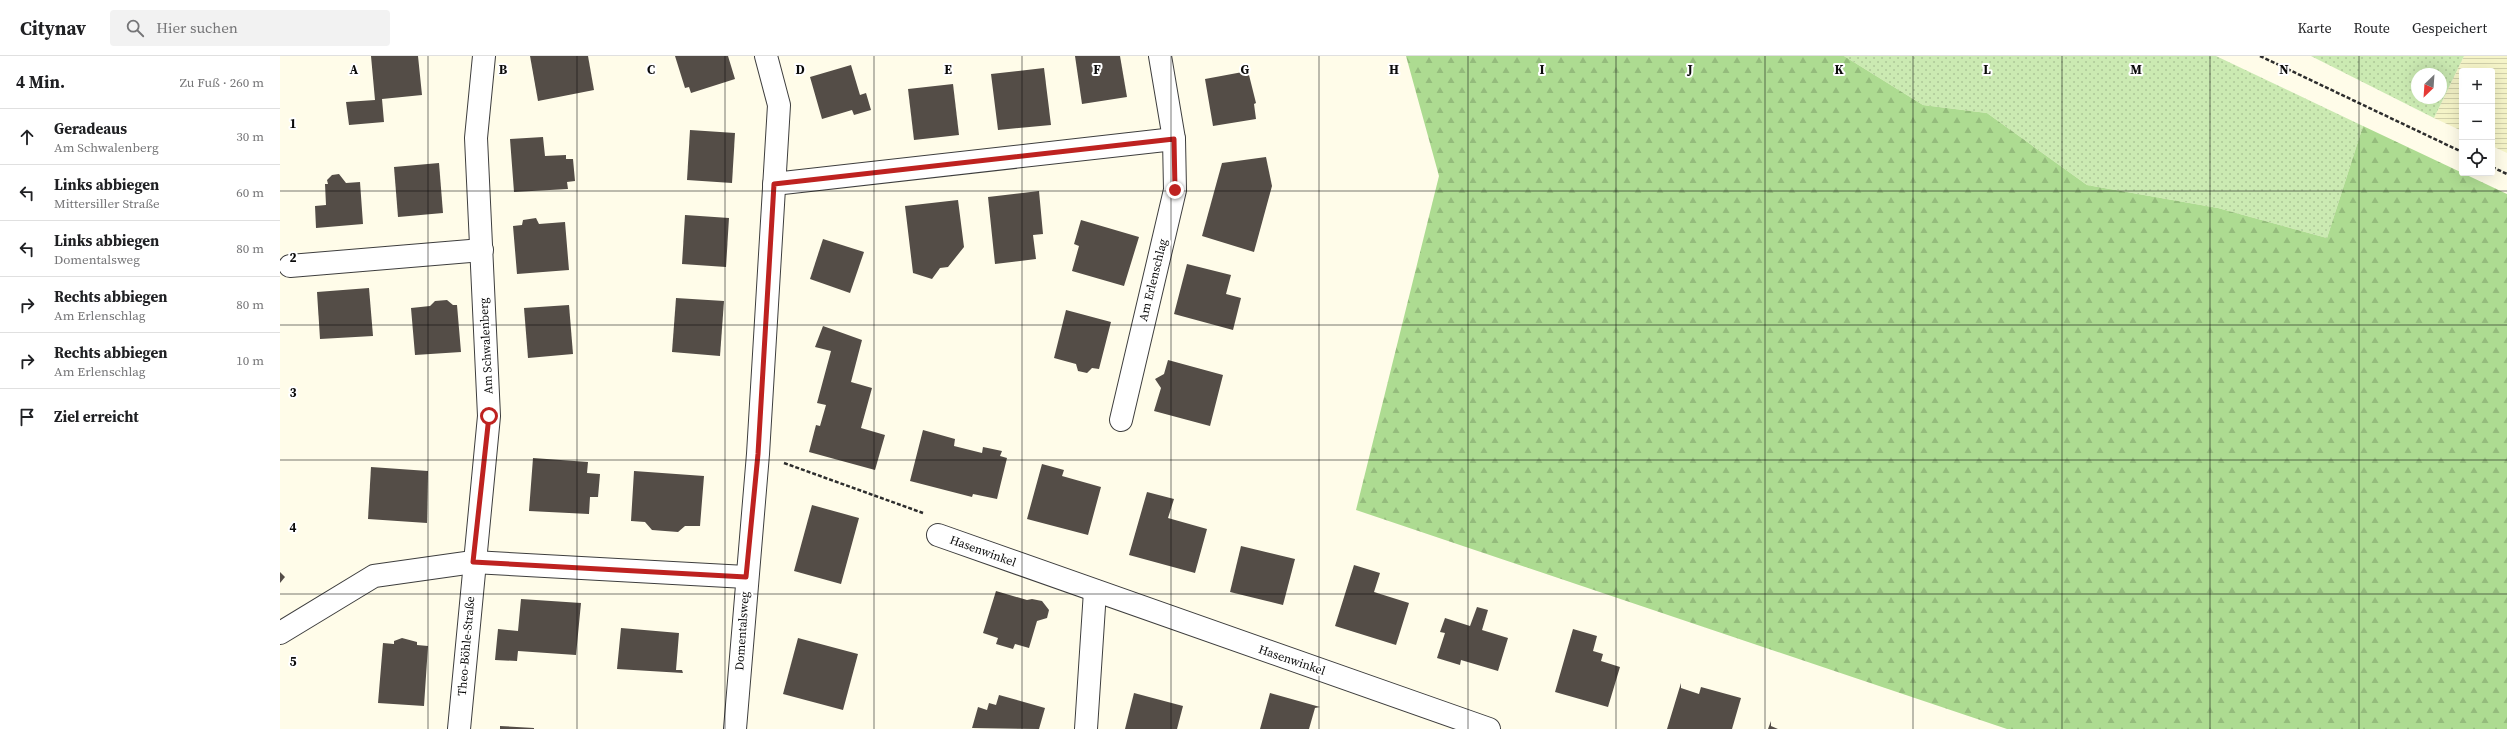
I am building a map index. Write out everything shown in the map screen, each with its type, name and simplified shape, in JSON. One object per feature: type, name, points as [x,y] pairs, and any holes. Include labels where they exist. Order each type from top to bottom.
[{"type":"street","name":"Am Schwalenberg","points":[[473,562],[489,416],[476,138],[484,56]]},
{"type":"street","name":"Domentalsweg","points":[[735,729],[746,577],[758,454],[780,105],[766,56]]},
{"type":"street","name":"Am Erlenschlag","points":[[1120,420],[1175,190],[1174,139],[1160,56]]},
{"type":"street","points":[[774,184],[1174,139]]},
{"type":"street","points":[[290,266],[482,250]]},
{"type":"street","name":"Hasenwinkel","points":[[938,535],[1489,729]]},
{"type":"street","points":[[280,633],[374,576],[473,562],[746,577]]},
{"type":"street","name":"Theo-Böhle-Straße","points":[[459,729],[473,562]]},
{"type":"street","points":[[1086,729],[1095,591]]},
{"type":"path","points":[[2260,56],[2459,151]]},
{"type":"path","points":[[2495,168],[2507,174]]},
{"type":"path","points":[[758,454],[924,514],[938,535]]},
{"type":"green space","points":[[1406,56],[1844,56],[1923,105],[1987,113],[2087,185],[2218,208],[2327,238],[2363,126],[2459,171],[2459,176],[2469,176],[2507,194],[2507,729],[2007,729],[1356,510],[1439,176]]},
{"type":"green space","points":[[1844,56],[2216,56],[2363,126],[2327,238],[2218,208],[2087,185],[1987,113],[1923,105]]},
{"type":"green space","points":[[2311,56],[2464,56],[2447,91],[2447,68],[2411,68],[2411,104],[2441,104],[2434,118]]},
{"type":"green space","points":[[2464,56],[2507,56],[2507,153],[2495,147],[2495,68],[2459,68],[2459,130],[2434,118],[2441,104],[2447,104],[2447,91]]},
{"type":"building","points":[[371,56],[418,56],[422,95],[382,99],[384,122],[349,125],[346,102],[375,100]]},
{"type":"building","points":[[530,56],[588,56],[594,90],[538,101]]},
{"type":"building","points":[[675,56],[728,56],[735,79],[691,93],[689,87],[685,88]]},
{"type":"building","points":[[1075,56],[1120,56],[1127,97],[1082,104]]},
{"type":"building","points":[[851,65],[860,95],[866,93],[871,110],[854,115],[852,110],[822,119],[810,77]]},
{"type":"building","points":[[1044,68],[1051,125],[998,130],[991,74]]},
{"type":"building","points":[[1248,71],[1256,103],[1254,104],[1256,119],[1213,126],[1205,79]]},
{"type":"building","points":[[953,84],[959,135],[914,140],[908,89]]},
{"type":"building","points":[[690,130],[735,133],[732,183],[687,180]]},
{"type":"building","points":[[543,137],[545,156],[566,155],[566,159],[573,159],[575,181],[567,182],[568,189],[514,192],[510,139]]},
{"type":"building","points":[[1266,157],[1272,186],[1254,252],[1202,236],[1222,163]]},
{"type":"building","points":[[439,163],[443,213],[398,217],[394,167]]},
{"type":"building","points":[[339,174],[346,183],[360,182],[363,224],[316,228],[315,206],[326,205],[325,184],[328,184],[327,180],[332,175]]},
{"type":"building","points":[[1039,191],[1043,234],[1033,235],[1036,259],[995,264],[988,197]]},
{"type":"building","points":[[958,200],[964,247],[948,267],[940,268],[932,279],[913,273],[905,206]]},
{"type":"building","points":[[685,215],[729,218],[726,267],[682,264]]},
{"type":"building","points":[[536,218],[539,224],[565,222],[569,270],[517,274],[513,226],[522,225],[523,220]]},
{"type":"building","points":[[1081,220],[1139,237],[1124,286],[1072,271],[1079,246],[1074,244]]},
{"type":"building","points":[[823,239],[864,252],[850,293],[810,279]]},
{"type":"building","points":[[1187,264],[1231,275],[1226,294],[1241,298],[1233,330],[1174,314]]},
{"type":"building","points":[[369,288],[373,336],[320,339],[317,292]]},
{"type":"building","points":[[676,298],[724,301],[720,356],[672,352]]},
{"type":"building","points":[[447,300],[453,305],[457,305],[461,352],[415,355],[411,308],[430,306],[435,301]]},
{"type":"building","points":[[569,305],[573,354],[528,358],[524,308]]},
{"type":"building","points":[[1066,310],[1111,322],[1099,369],[1092,368],[1087,373],[1078,371],[1076,364],[1054,358]]},
{"type":"building","points":[[823,326],[862,340],[851,382],[872,388],[861,428],[885,435],[875,470],[809,452],[816,425],[820,426],[826,405],[817,403],[831,351],[815,347]]},
{"type":"building","points":[[1168,360],[1223,375],[1210,426],[1154,411],[1161,388],[1155,379],[1164,374]]},
{"type":"building","points":[[923,430],[955,439],[954,446],[982,453],[983,447],[1002,451],[1000,456],[1007,458],[997,499],[973,494],[972,497],[910,481]]},
{"type":"building","points":[[533,458],[588,462],[587,473],[600,474],[598,497],[590,497],[589,514],[529,511]]},
{"type":"building","points":[[1042,464],[1064,470],[1062,476],[1101,487],[1088,535],[1027,519]]},
{"type":"building","points":[[371,467],[428,471],[427,523],[368,519]]},
{"type":"building","points":[[634,471],[704,476],[700,526],[685,526],[678,532],[652,530],[645,522],[631,521]]},
{"type":"building","points":[[1147,492],[1174,499],[1168,518],[1207,529],[1195,573],[1129,555]]},
{"type":"building","points":[[812,505],[859,518],[841,584],[794,571]]},
{"type":"building","points":[[1241,546],[1295,559],[1283,605],[1230,592]]},
{"type":"building","points":[[1354,565],[1380,573],[1374,592],[1409,603],[1396,645],[1335,626]]},
{"type":"building","points":[[280,572],[285,577],[280,583]]},
{"type":"building","points":[[996,591],[1027,600],[1032,599],[1042,601],[1049,610],[1047,618],[1037,621],[1029,648],[1015,644],[1013,649],[996,644],[998,638],[983,633]]},
{"type":"building","points":[[521,599],[581,603],[576,655],[518,651],[517,661],[495,660],[498,629],[518,631]]},
{"type":"building","points":[[1477,607],[1488,610],[1482,630],[1508,638],[1498,671],[1461,660],[1460,665],[1437,658],[1445,633],[1440,632],[1445,618],[1470,626]]},
{"type":"building","points":[[621,628],[679,633],[676,670],[682,670],[683,673],[617,669]]},
{"type":"building","points":[[1573,629],[1597,636],[1593,651],[1603,654],[1601,661],[1620,667],[1608,707],[1555,692]]},
{"type":"building","points":[[402,638],[417,642],[417,645],[428,646],[424,706],[378,703],[383,643],[394,644],[394,641]]},
{"type":"building","points":[[798,638],[858,654],[843,710],[783,694]]},
{"type":"building","points":[[1681,683],[1681,688],[1699,694],[1701,687],[1741,698],[1732,729],[1667,729]]},
{"type":"building","points":[[1134,693],[1183,706],[1177,729],[1125,729]]},
{"type":"building","points":[[1270,693],[1320,707],[1315,708],[1309,729],[1260,729]]},
{"type":"building","points":[[999,695],[1045,708],[1039,729],[972,728],[978,707],[987,710],[989,703],[996,705]]},
{"type":"building","points":[[1771,721],[1771,726],[1778,729],[1768,729]]},
{"type":"building","points":[[500,726],[534,728],[534,729],[500,729]]},
{"type":"route","points":[[489,416],[473,562],[746,577],[758,454],[774,184],[1174,139],[1175,190]]}]
